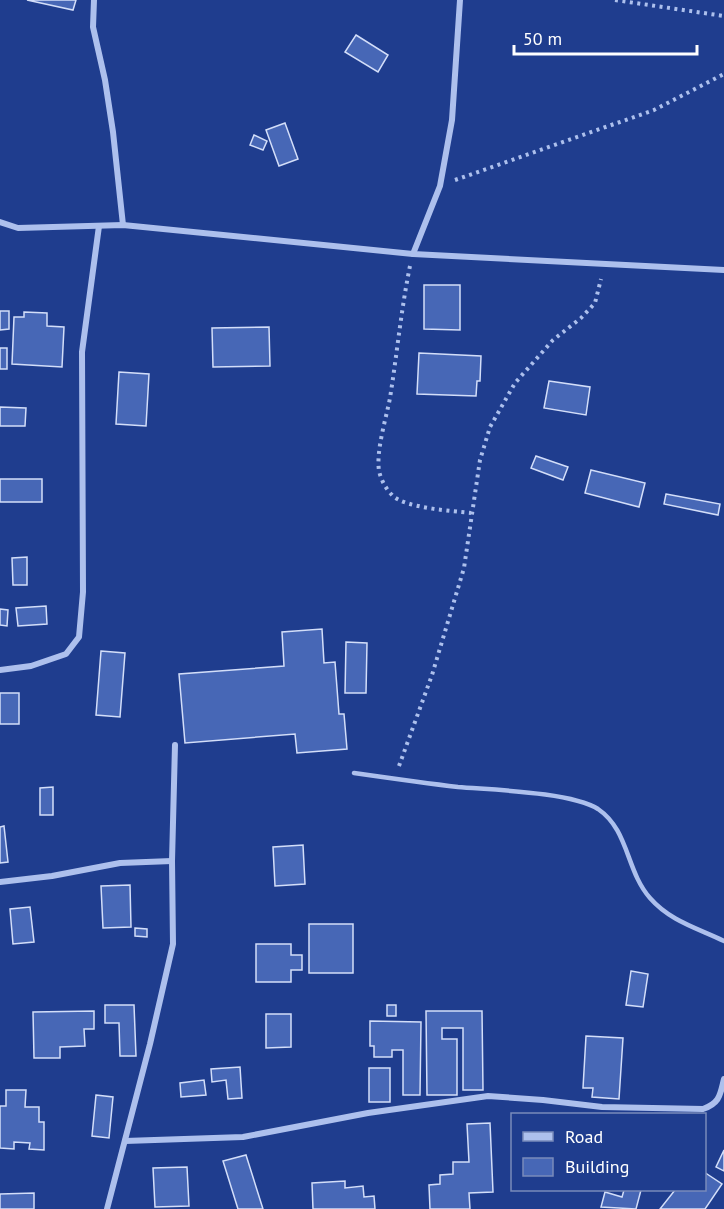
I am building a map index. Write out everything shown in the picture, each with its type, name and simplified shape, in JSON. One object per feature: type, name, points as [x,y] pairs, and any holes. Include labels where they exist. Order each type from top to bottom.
[{"type":"street","points":[[94,0],[93,27],[112,122],[123,225]]},
{"type":"street","points":[[413,254],[440,186],[452,120],[460,0]]},
{"type":"street","points":[[0,222],[18,228],[123,225],[413,254],[724,270]]},
{"type":"street","points":[[0,670],[31,666],[66,654],[79,637],[83,592],[82,352],[99,226]]},
{"type":"street","points":[[108,1209],[173,944],[172,861],[175,745]]},
{"type":"street","points":[[0,882],[52,876],[120,863],[172,861]]},
{"type":"street","points":[[124,1141],[243,1137],[368,1113],[488,1096],[602,1107],[703,1109],[713,1105],[720,1096],[724,1079]]},
{"type":"lane","points":[[354,773],[563,797],[597,808],[614,823],[624,842],[634,874],[648,897],[663,911],[688,927],[724,941]]},
{"type":"path","points":[[615,0],[724,16]]},
{"type":"path","points":[[440,186],[654,110],[724,74]]},
{"type":"path","points":[[413,254],[401,309],[390,396],[379,456],[379,471],[384,485],[394,497],[416,505],[471,513]]},
{"type":"path","points":[[394,779],[432,675],[464,568],[480,460],[490,427],[515,384],[553,340],[596,303],[603,263]]},
{"type":"building","points":[[27,0],[76,0],[73,10]]},
{"type":"building","points":[[356,35],[388,55],[378,72],[345,52]]},
{"type":"building","points":[[285,123],[298,159],[279,166],[266,130]]},
{"type":"building","points":[[254,135],[267,141],[263,150],[250,145]]},
{"type":"building","points":[[424,285],[460,285],[460,330],[424,329]]},
{"type":"building","points":[[0,311],[9,311],[9,329],[0,330]]},
{"type":"building","points":[[24,312],[47,313],[47,326],[64,327],[62,367],[12,364],[14,317],[24,317]]},
{"type":"building","points":[[269,327],[270,366],[213,367],[212,328]]},
{"type":"building","points":[[0,348],[7,348],[7,369],[0,369]]},
{"type":"building","points":[[419,353],[481,356],[480,381],[477,381],[476,396],[417,394]]},
{"type":"building","points":[[119,372],[149,374],[146,426],[116,424]]},
{"type":"building","points":[[549,381],[590,387],[586,415],[544,408]]},
{"type":"building","points":[[0,407],[26,408],[25,426],[0,426]]},
{"type":"building","points":[[536,456],[568,467],[563,480],[531,468]]},
{"type":"building","points":[[591,470],[645,483],[639,507],[585,493]]},
{"type":"building","points":[[0,479],[42,479],[42,502],[0,502]]},
{"type":"building","points":[[666,494],[720,504],[718,515],[664,504]]},
{"type":"building","points":[[27,557],[27,585],[13,585],[12,558]]},
{"type":"building","points":[[46,606],[47,624],[18,626],[16,608]]},
{"type":"building","points":[[0,609],[8,610],[7,626],[0,625]]},
{"type":"building","points":[[322,629],[324,663],[335,662],[339,714],[344,714],[347,749],[297,753],[295,734],[185,743],[179,674],[284,666],[282,632]]},
{"type":"building","points":[[346,642],[367,643],[366,693],[345,693]]},
{"type":"building","points":[[101,651],[125,653],[120,717],[96,715]]},
{"type":"building","points":[[0,693],[19,693],[19,724],[0,724]]},
{"type":"building","points":[[53,787],[53,815],[40,815],[40,788]]},
{"type":"building","points":[[4,826],[8,862],[0,863],[0,827]]},
{"type":"building","points":[[303,845],[305,884],[275,886],[273,847]]},
{"type":"building","points":[[130,885],[131,927],[103,928],[101,886]]},
{"type":"building","points":[[30,907],[34,942],[13,944],[10,909]]},
{"type":"building","points":[[309,924],[353,924],[353,973],[309,973]]},
{"type":"building","points":[[135,928],[147,929],[147,937],[135,936]]},
{"type":"building","points":[[256,944],[291,944],[291,955],[302,955],[302,970],[291,970],[291,982],[256,982]]},
{"type":"building","points":[[631,971],[648,974],[643,1007],[626,1005]]},
{"type":"building","points":[[105,1005],[134,1005],[136,1056],[120,1056],[119,1023],[105,1023]]},
{"type":"building","points":[[387,1005],[396,1005],[396,1016],[387,1016]]},
{"type":"building","points":[[94,1011],[94,1029],[84,1029],[85,1046],[60,1047],[60,1058],[34,1058],[33,1012]]},
{"type":"building","points":[[426,1011],[482,1011],[483,1090],[463,1090],[463,1028],[442,1028],[442,1039],[457,1039],[457,1095],[427,1095]]},
{"type":"building","points":[[266,1014],[291,1014],[291,1047],[266,1048]]},
{"type":"building","points":[[370,1021],[421,1022],[420,1095],[403,1095],[403,1050],[392,1050],[392,1057],[374,1057],[374,1046],[370,1046]]},
{"type":"building","points":[[586,1036],[623,1038],[619,1099],[592,1097],[593,1088],[583,1088]]},
{"type":"building","points":[[240,1067],[242,1098],[228,1099],[226,1080],[212,1082],[211,1069]]},
{"type":"building","points":[[369,1068],[390,1068],[390,1102],[369,1102]]},
{"type":"building","points":[[204,1080],[206,1095],[181,1097],[180,1083]]},
{"type":"building","points":[[6,1090],[26,1090],[25,1107],[39,1107],[39,1122],[44,1122],[44,1150],[29,1149],[30,1143],[14,1142],[14,1149],[0,1148],[0,1106],[6,1106]]},
{"type":"building","points":[[96,1095],[113,1097],[109,1138],[92,1136]]},
{"type":"building","points":[[490,1123],[493,1192],[469,1193],[470,1209],[430,1209],[429,1185],[440,1184],[440,1175],[453,1174],[453,1162],[469,1162],[467,1124]]},
{"type":"building","points":[[724,1150],[724,1171],[716,1167]]},
{"type":"building","points":[[246,1155],[263,1209],[238,1209],[223,1161]]},
{"type":"building","points":[[187,1167],[189,1206],[155,1207],[153,1168]]},
{"type":"building","points":[[706,1173],[722,1184],[705,1209],[660,1209],[674,1191],[706,1191]]},
{"type":"building","points":[[345,1181],[345,1188],[363,1186],[364,1197],[374,1196],[375,1209],[313,1209],[312,1183]]},
{"type":"building","points":[[624,1191],[641,1191],[636,1209],[601,1207],[605,1192],[622,1197]]},
{"type":"building","points":[[34,1193],[34,1209],[0,1209],[0,1194]]}]
